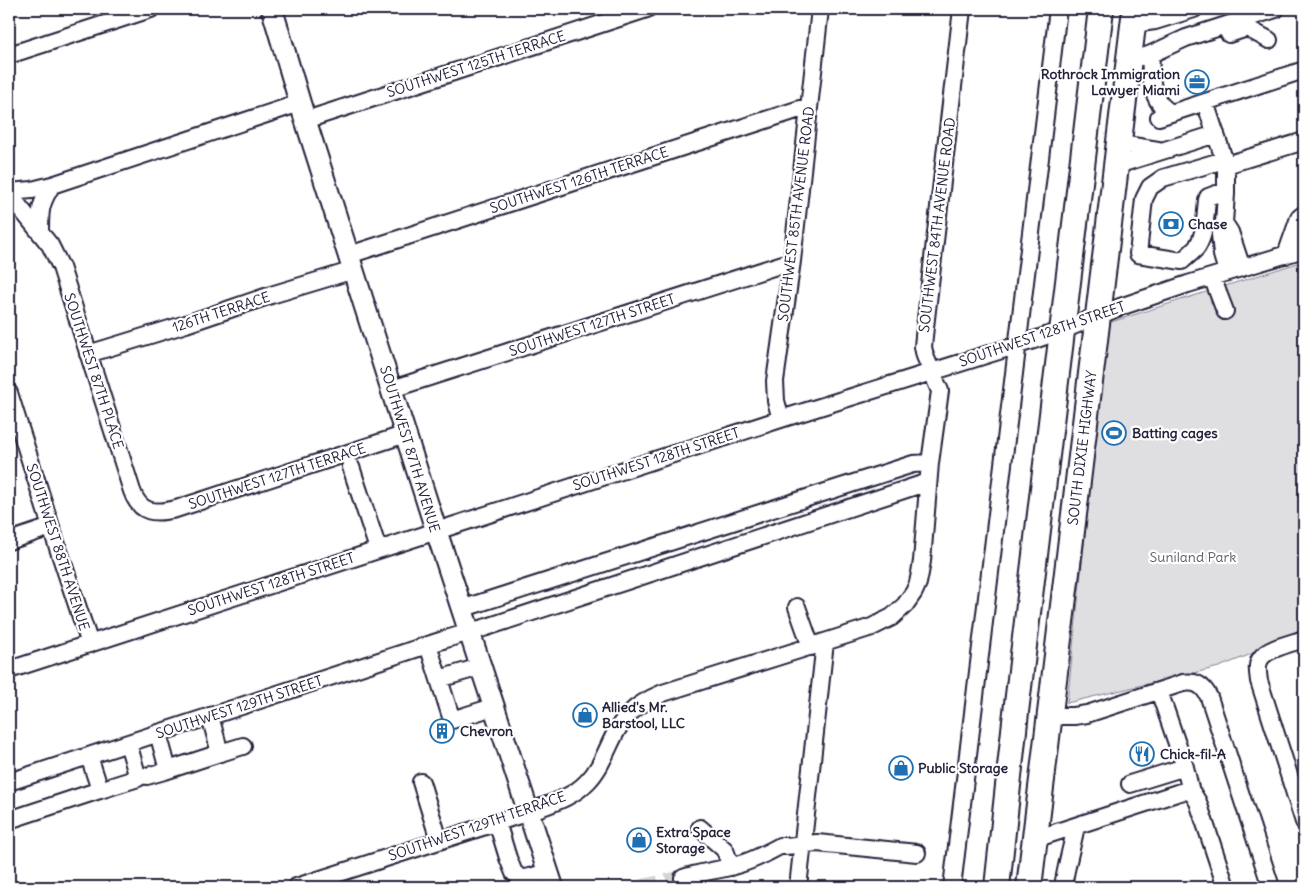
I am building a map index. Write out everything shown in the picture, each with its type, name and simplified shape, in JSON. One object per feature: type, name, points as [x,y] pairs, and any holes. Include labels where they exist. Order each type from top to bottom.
[{"type":"highway","points":[[997,887],[1016,712],[1101,9]]},
{"type":"highway","points":[[1097,42],[1140,40]]},
{"type":"highway","name":"SOUTH DIXIE HIGHWAY","points":[[1029,887],[1118,155],[1140,40]]},
{"type":"highway","points":[[1016,712],[1050,716]]},
{"type":"main road","name":"SOUTHWEST 87TH AVENUE","points":[[272,9],[436,530],[551,880]]},
{"type":"street","points":[[9,55],[152,9]]},
{"type":"street","name":"SOUTHWEST 125TH TERRACE","points":[[9,193],[52,185],[647,9]]},
{"type":"street","name":"SOUTHWEST 85TH AVENUE ROAD","points":[[781,419],[776,401],[776,381],[792,261],[820,9]]},
{"type":"street","name":"SOUTHWEST 84TH AVENUE ROAD","points":[[899,611],[910,598],[918,583],[922,561],[930,463],[940,391],[923,347],[962,9]]},
{"type":"street","points":[[952,887],[1058,9]]},
{"type":"street","points":[[1140,40],[1186,38],[1276,9]]},
{"type":"street","points":[[1140,40],[1155,21],[1185,10]]},
{"type":"street","points":[[1140,40],[1189,46],[1247,28],[1269,40]]},
{"type":"street","points":[[1140,40],[1152,84],[1165,115],[1304,70]]},
{"type":"street","points":[[1205,102],[1225,162],[1226,194],[1224,222],[1230,232],[1225,311]]},
{"type":"street","name":"SOUTHWEST 126TH TERRACE","points":[[351,262],[810,106]]},
{"type":"street","points":[[1118,155],[1163,151],[1216,134]]},
{"type":"street","points":[[1226,194],[1208,197],[1204,230],[1196,248],[1182,260],[1138,254],[1144,198],[1150,187],[1162,178],[1304,141]]},
{"type":"street","points":[[40,232],[43,198],[52,185]]},
{"type":"street","name":"SOUTHWEST 87TH PLACE","points":[[9,193],[50,245],[61,267],[134,497],[146,510]]},
{"type":"street","points":[[1286,255],[1303,214]]},
{"type":"street","name":"SOUTHWEST 128TH STREET","points":[[9,670],[436,530],[1018,345],[1188,284],[1304,249]]},
{"type":"street","points":[[1182,260],[1188,284]]},
{"type":"street","name":"SOUTHWEST 127TH STREET","points":[[392,389],[792,261]]},
{"type":"street","name":"126TH TERRACE","points":[[88,354],[351,262]]},
{"type":"street","name":"SOUTHWEST 88TH AVENUE","points":[[9,393],[12,412],[90,644]]},
{"type":"street","name":"SOUTHWEST 127TH TERRACE","points":[[146,510],[163,512],[176,509],[406,434]]},
{"type":"street","points":[[462,609],[913,464],[930,463]]},
{"type":"street","points":[[351,467],[378,549]]},
{"type":"street","name":"SOUTHWEST 129TH STREET","points":[[9,782],[928,482]]},
{"type":"street","points":[[9,540],[51,527]]},
{"type":"street","points":[[797,606],[818,645],[798,887]]},
{"type":"street","name":"SOUTHWEST 129TH TERRACE","points":[[296,887],[529,812],[561,799],[582,787],[600,767],[621,723],[633,709],[644,702],[663,693],[872,627],[899,611]]},
{"type":"street","points":[[1304,639],[1271,650],[1260,658],[1258,670],[1259,680],[1304,822]]},
{"type":"street","points":[[428,645],[452,720],[494,707]]},
{"type":"street","points":[[439,679],[480,667]]},
{"type":"street","points":[[1050,716],[1087,714],[1187,683],[1200,685],[1209,697],[1271,887]]},
{"type":"street","points":[[1159,692],[1185,767],[1190,792]]},
{"type":"street","points":[[210,716],[220,754]]},
{"type":"street","points":[[158,733],[168,770]]},
{"type":"street","points":[[9,820],[138,778],[128,743]]},
{"type":"street","points":[[147,776],[243,746]]},
{"type":"street","points":[[90,756],[100,790]]},
{"type":"street","points":[[1130,784],[1185,767]]},
{"type":"street","points":[[421,782],[439,840]]},
{"type":"street","points":[[1035,839],[1177,793],[1190,792],[1198,802],[1226,887]]},
{"type":"street","points":[[497,822],[514,872],[520,877],[551,880]]},
{"type":"street","points":[[1063,887],[1067,861],[1078,855],[1076,826]]},
{"type":"street","points":[[700,828],[725,850],[731,867]]},
{"type":"street","points":[[682,878],[753,860],[780,846],[818,844],[917,853]]},
{"type":"green space","name":"Suniland Park","points":[[1304,261],[1304,633],[1219,667],[1067,703],[1108,323]]},
{"type":"tunnel","points":[[643,887],[683,878]]},
{"type":"place","name":"Rothrock Immigration Lawyer Miami","points":[[1197,82]]},
{"type":"place","name":"Chase","points":[[1171,224]]},
{"type":"place","name":"Batting cages","points":[[1114,433]]},
{"type":"place","name":"Allied's Mr. Barstool, LLC","points":[[585,715]]},
{"type":"place","name":"Chevron","points":[[442,731]]},
{"type":"place","name":"Chick-fil-A","points":[[1142,754]]},
{"type":"place","name":"Public Storage","points":[[901,768]]},
{"type":"place","name":"Extra Space Storage","points":[[639,840]]}]
